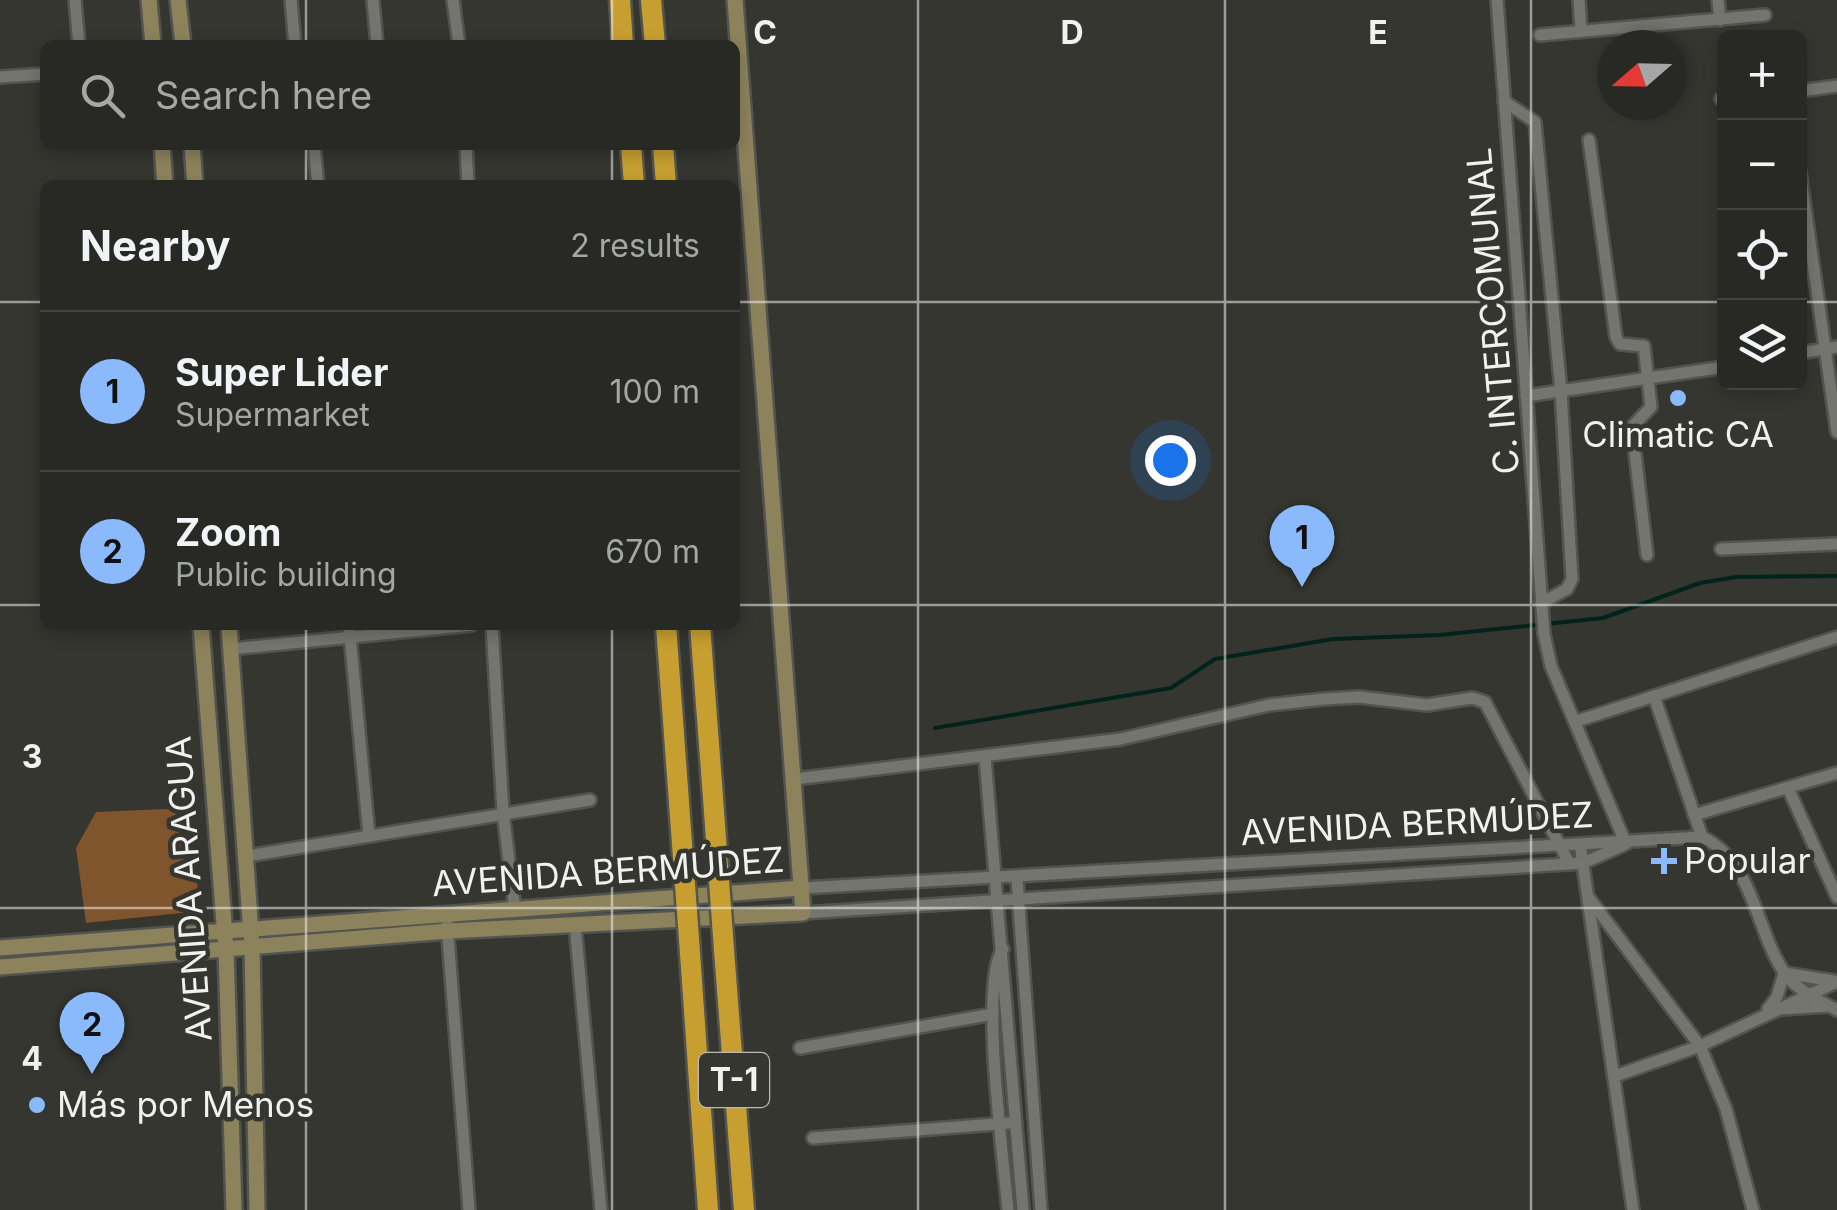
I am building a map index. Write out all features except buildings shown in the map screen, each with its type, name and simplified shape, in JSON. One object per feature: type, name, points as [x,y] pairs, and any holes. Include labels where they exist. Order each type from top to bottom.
[{"type":"highway","points":[[620,0],[623,40]]},
{"type":"highway","points":[[652,0],[655,40]]},
{"type":"highway","points":[[630,150],[634,180]]},
{"type":"highway","points":[[662,150],[666,180]]},
{"type":"highway","name":"T-1","points":[[666,630],[708,1210]]},
{"type":"highway","name":"T-1","points":[[700,630],[744,1210]]},
{"type":"street","points":[[75,0],[79,40]]},
{"type":"street","points":[[149,0],[153,40]]},
{"type":"street","points":[[178,0],[182,40]]},
{"type":"street","points":[[291,0],[295,40]]},
{"type":"street","points":[[374,0],[377,40]]},
{"type":"street","points":[[453,0],[458,40]]},
{"type":"street","points":[[735,0],[738,40]]},
{"type":"street","name":"C. INTERCOMUNAL","points":[[1497,0],[1544,634],[1552,666],[1626,844]]},
{"type":"street","points":[[1579,0],[1581,31]]},
{"type":"street","points":[[1718,0],[1720,20]]},
{"type":"street","points":[[1540,35],[1765,15]]},
{"type":"street","points":[[740,65],[803,912]]},
{"type":"street","points":[[0,77],[40,74]]},
{"type":"street","points":[[1807,90],[1837,86]]},
{"type":"street","points":[[1504,101],[1535,122],[1561,391],[1572,580],[1567,589],[1541,603]]},
{"type":"street","points":[[1589,140],[1616,337],[1620,344],[1644,346],[1651,378],[1650,406],[1632,427],[1647,555]]},
{"type":"street","points":[[162,150],[166,180]]},
{"type":"street","points":[[192,150],[196,180]]},
{"type":"street","points":[[314,150],[318,180]]},
{"type":"street","points":[[466,150],[468,180]]},
{"type":"street","points":[[1807,210],[1831,348],[1837,432]]},
{"type":"street","points":[[1526,396],[1717,368]]},
{"type":"street","points":[[1721,549],[1837,544]]},
{"type":"street","name":"AVENIDA ARAGUA","points":[[201,630],[226,949],[234,1210]]},
{"type":"street","name":"AVENIDA ARAGUA","points":[[229,630],[252,948],[257,1210]]},
{"type":"street","points":[[492,630],[503,812],[515,910]]},
{"type":"street","points":[[231,649],[350,631],[369,836]]},
{"type":"street","points":[[1577,721],[1837,637]]},
{"type":"street","points":[[1654,696],[1702,838]]},
{"type":"street","points":[[795,778],[1121,738],[1269,705],[1359,697],[1427,705],[1472,698],[1486,702],[1560,843],[1576,863],[1586,895],[1632,1210]]},
{"type":"street","points":[[985,757],[1024,1210]]},
{"type":"street","points":[[1694,814],[1837,773]]},
{"type":"street","points":[[1788,788],[1837,898]]},
{"type":"street","points":[[247,856],[590,800]]},
{"type":"street","points":[[1626,844],[1702,838],[1722,851],[1742,877],[1784,973],[1832,1008]]},
{"type":"street","name":"AVENIDA BERMÚDEZ","points":[[0,948],[802,888],[1017,879],[1560,843],[1626,844]]},
{"type":"street","points":[[1576,863],[1580,844]]},
{"type":"street","name":"AVENIDA BERMÚDEZ","points":[[0,967],[448,932],[999,904],[1576,863],[1626,844]]},
{"type":"street","points":[[1017,879],[1042,1210]]},
{"type":"street","points":[[1586,895],[1700,1046],[1726,1109],[1753,1210]]},
{"type":"street","points":[[446,914],[469,1210]]},
{"type":"street","points":[[575,924],[601,1210]]},
{"type":"street","points":[[1002,948],[992,970],[993,1014],[1008,1210]]},
{"type":"street","points":[[1784,973],[1837,981]]},
{"type":"street","points":[[1763,1014],[1777,998],[1784,973]]},
{"type":"street","points":[[1614,1076],[1700,1046],[1837,981]]},
{"type":"street","points":[[1763,1014],[1832,1008]]},
{"type":"street","points":[[800,1048],[993,1014]]},
{"type":"street","points":[[814,1138],[1016,1122]]},
{"type":"shaded area","points":[[190,808],[200,911],[86,923],[76,848],[96,812]]},
{"type":"waterway","points":[[935,728],[1171,688],[1215,659],[1333,639],[1439,635],[1603,618],[1700,583],[1736,577],[1837,576]]},
{"type":"place","name":"Climatic CA","points":[[1678,398]]},
{"type":"place","name":"Super Lider","points":[[1302,587]]},
{"type":"place","name":"Popular","points":[[1664,861]]},
{"type":"place","name":"Zoom","points":[[92,1074]]},
{"type":"place","name":"Más por Menos","points":[[37,1105]]}]
